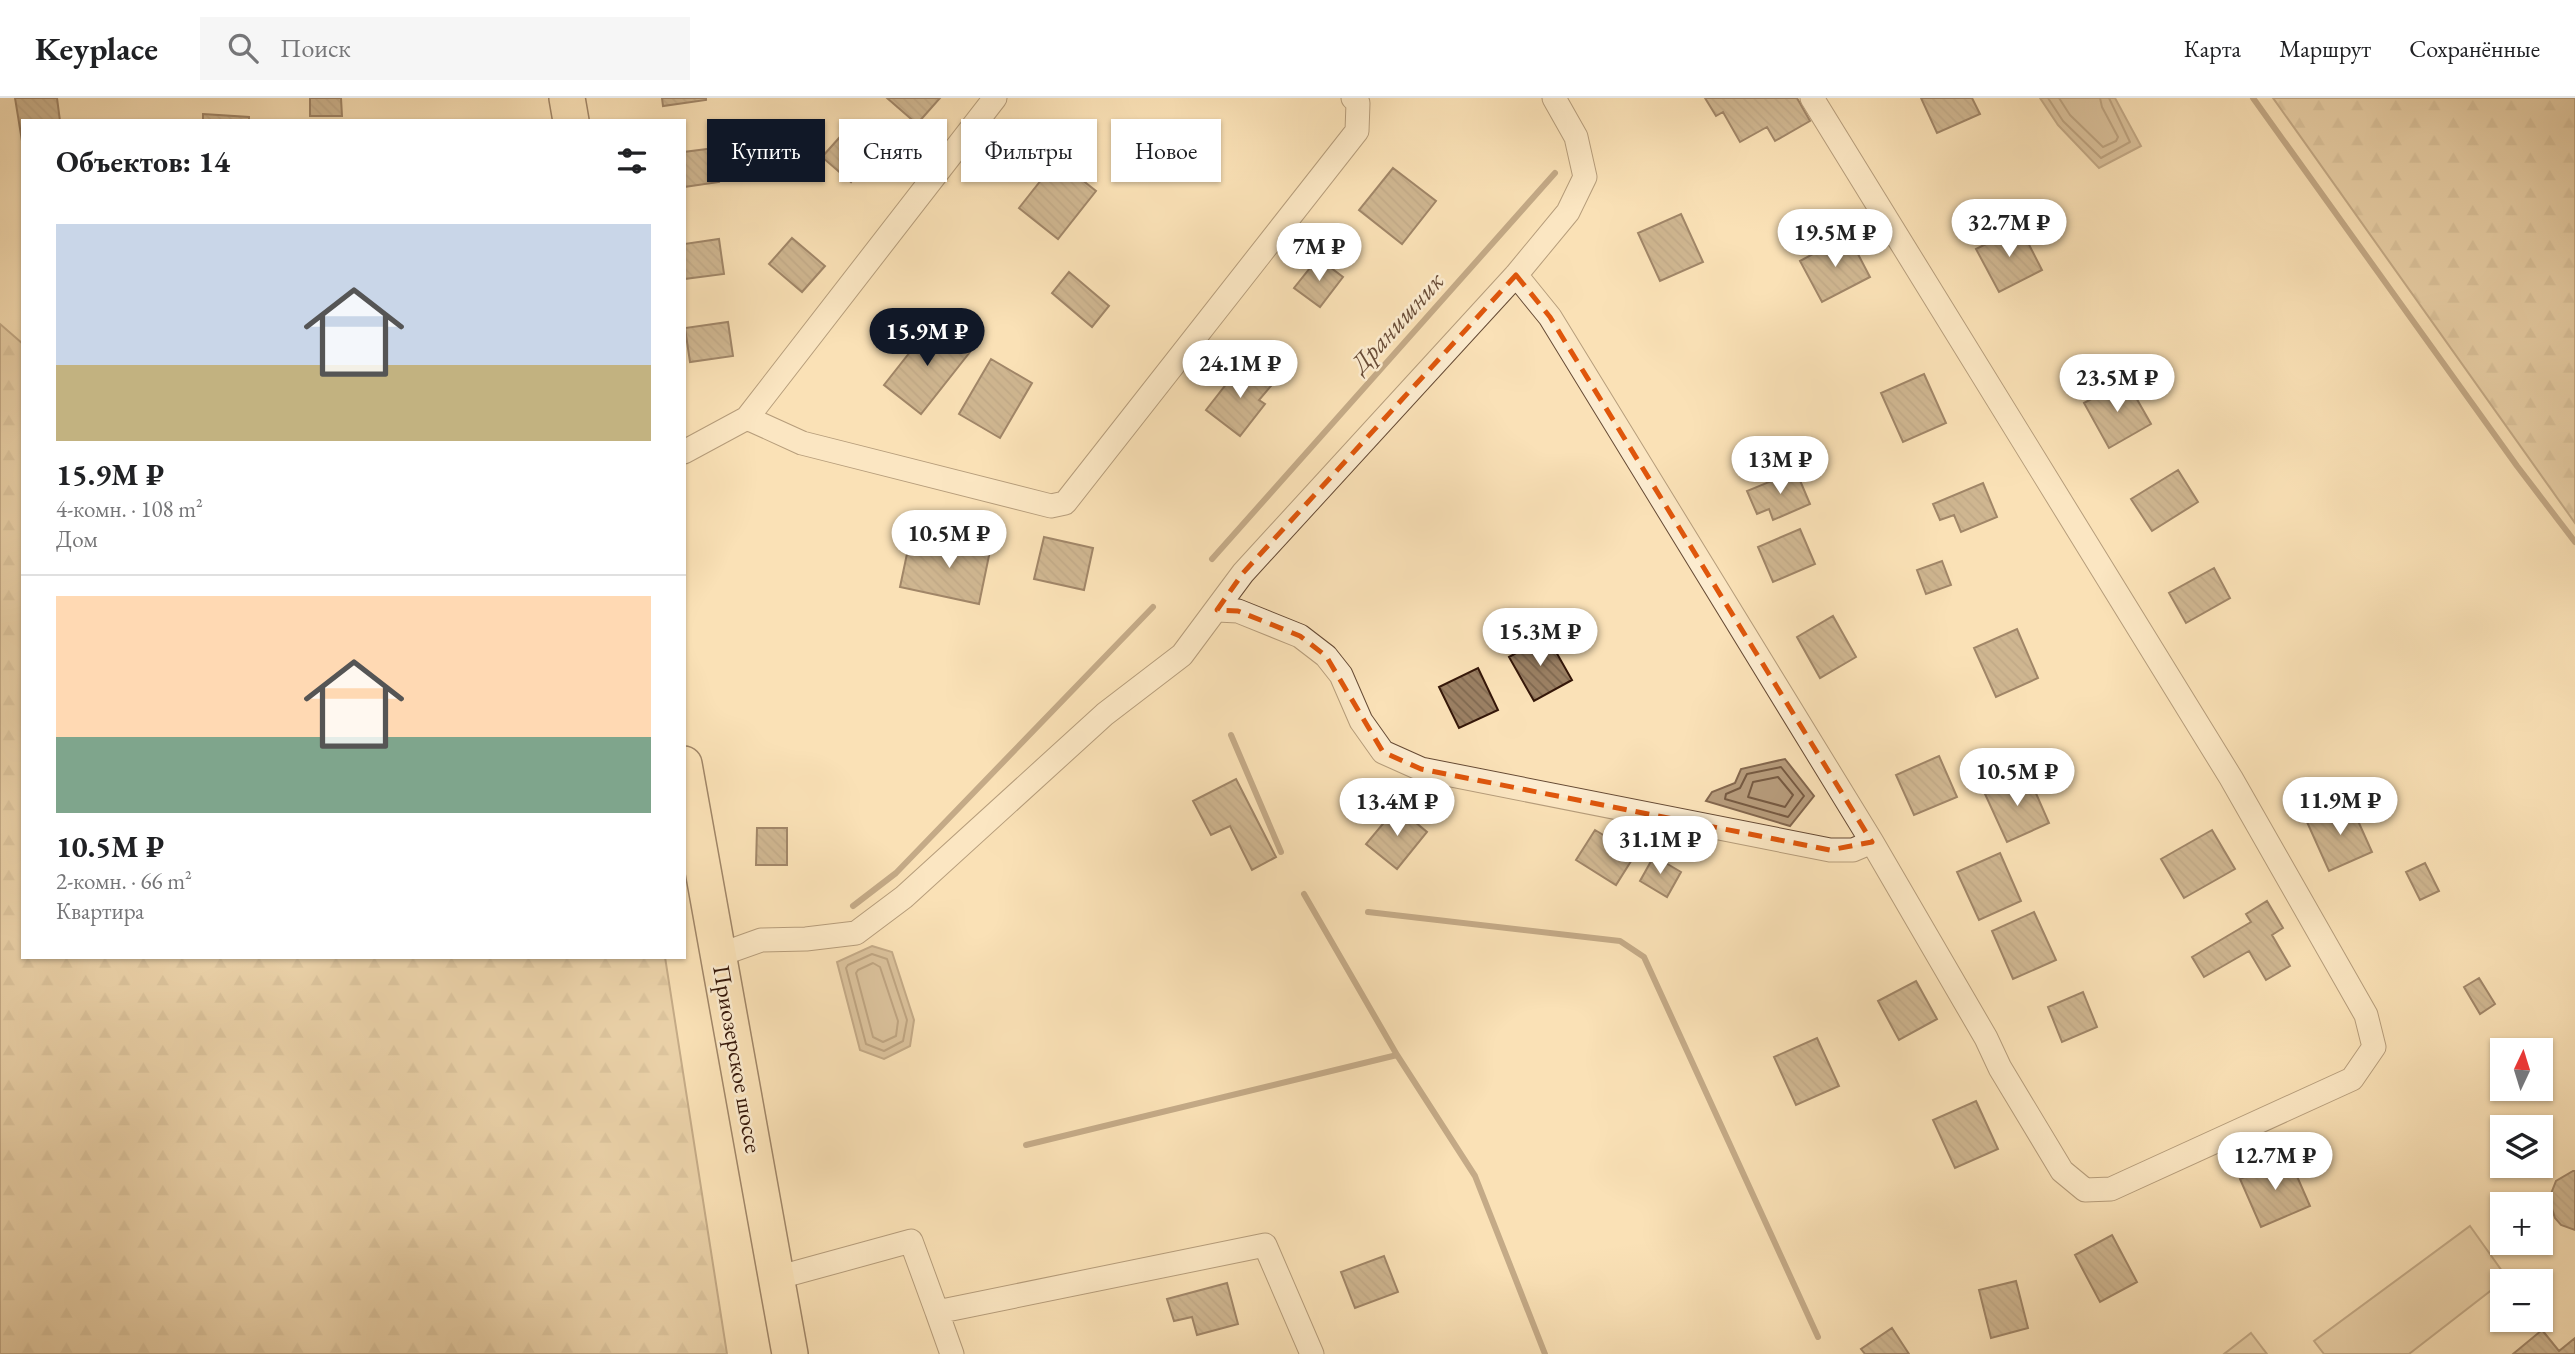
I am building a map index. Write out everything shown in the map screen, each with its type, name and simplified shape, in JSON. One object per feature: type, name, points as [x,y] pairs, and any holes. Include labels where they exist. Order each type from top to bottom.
[{"type":"main road","points":[[567,98],[571,119]]},
{"type":"main road","name":"Приозерское шоссе","points":[[686,775],[790,1354]]},
{"type":"street","points":[[686,452],[747,418],[995,98]]},
{"type":"street","points":[[747,418],[802,443],[1051,506],[1065,503],[1357,131],[1358,103],[1353,98]]},
{"type":"street","points":[[719,955],[761,940],[806,939],[856,933],[904,897],[1105,714],[1182,655],[1243,573],[1516,275],[1568,212],[1585,177],[1576,137],[1554,98]]},
{"type":"street","points":[[1516,275],[1550,317],[1872,842],[1986,1038],[2000,1068],[2062,1171],[2085,1190],[2111,1189],[2352,1079],[2374,1047],[2366,1015],[2231,778],[1812,98]]},
{"type":"street","points":[[1217,610],[1238,611],[1300,636],[1326,656],[1341,675],[1361,722],[1383,752],[1421,769],[1830,850],[1853,850],[1872,842]]},
{"type":"street","points":[[776,1278],[911,1241],[952,1354]]},
{"type":"street","points":[[937,1312],[1265,1245],[1312,1354]]},
{"type":"highlighted area","points":[[1516,275],[1550,317],[1872,842],[1830,850],[1421,769],[1383,752],[1326,656],[1300,636],[1238,611],[1217,610],[1243,573]]},
{"type":"green space","points":[[2273,98],[2575,98],[2575,523]]},
{"type":"green space","points":[[0,324],[21,342],[21,959],[665,959],[727,1354],[0,1354]]},
{"type":"green space","points":[[2470,1226],[2501,1269],[2490,1269],[2490,1291],[2409,1354],[2324,1354],[2314,1341]]},
{"type":"green space","points":[[2251,1333],[2267,1354],[2224,1354]]},
{"type":"water","points":[[2040,98],[2115,98],[2141,146],[2099,168],[2058,125]]},
{"type":"water","points":[[1785,759],[1814,796],[1790,826],[1706,801],[1712,792],[1735,783],[1741,769]]},
{"type":"water","points":[[872,946],[892,952],[914,1020],[910,1046],[884,1059],[860,1050],[837,962]]},
{"type":"building","points":[[15,98],[57,98],[60,119],[21,119],[21,135]]},
{"type":"building","points":[[310,98],[341,98],[342,116],[310,116]]},
{"type":"building","points":[[662,98],[706,98],[706,100],[663,106]]},
{"type":"building","points":[[887,98],[940,98],[921,119],[911,119]]},
{"type":"building","points":[[1705,98],[1797,98],[1810,121],[1775,141],[1767,127],[1740,142],[1723,112],[1716,116]]},
{"type":"building","points":[[1921,98],[1972,98],[1980,114],[1937,133]]},
{"type":"building","points":[[203,114],[249,117],[249,119],[203,119]]},
{"type":"building","points":[[839,138],[839,172],[825,160],[825,154]]},
{"type":"building","points":[[707,149],[707,182],[719,182],[686,187],[686,152]]},
{"type":"building","points":[[1393,168],[1436,201],[1402,244],[1359,210]]},
{"type":"building","points":[[1040,182],[1085,182],[1096,191],[1058,239],[1019,208]]},
{"type":"building","points":[[1681,214],[1703,262],[1660,281],[1638,233]]},
{"type":"building","points":[[2020,227],[2042,270],[1999,292],[1976,249]]},
{"type":"building","points":[[1848,235],[1870,277],[1822,302],[1800,261]]},
{"type":"building","points":[[792,238],[825,266],[802,292],[769,264]]},
{"type":"building","points":[[719,239],[724,274],[686,279],[686,244]]},
{"type":"building","points":[[1318,258],[1343,277],[1320,307],[1294,288]]},
{"type":"building","points":[[1069,272],[1109,306],[1092,327],[1052,293]]},
{"type":"building","points":[[728,322],[733,356],[690,362],[686,328]]},
{"type":"building","points":[[933,323],[970,352],[921,414],[884,385]]},
{"type":"building","points":[[991,359],[1032,383],[1000,438],[959,414]]},
{"type":"building","points":[[1242,364],[1271,386],[1259,400],[1265,404],[1240,436],[1206,410]]},
{"type":"building","points":[[1924,374],[1946,423],[1903,442],[1881,393]]},
{"type":"building","points":[[2126,380],[2151,424],[2109,448],[2084,403]]},
{"type":"building","points":[[2178,470],[2198,502],[2152,531],[2131,499]]},
{"type":"building","points":[[1796,471],[1810,504],[1773,520],[1769,509],[1757,514],[1747,491]]},
{"type":"building","points":[[1983,483],[1997,517],[1961,532],[1954,515],[1940,520],[1933,504]]},
{"type":"building","points":[[1800,529],[1815,564],[1773,582],[1758,547]]},
{"type":"building","points":[[964,535],[992,541],[979,604],[900,587],[908,549],[931,554],[934,541],[962,547]]},
{"type":"building","points":[[1044,537],[1093,548],[1084,590],[1034,579]]},
{"type":"building","points":[[1942,561],[1951,585],[1926,594],[1917,570]]},
{"type":"building","points":[[2214,568],[2230,598],[2186,623],[2169,593]]},
{"type":"building","points":[[1833,616],[1856,657],[1820,678],[1797,637]]},
{"type":"building","points":[[2017,629],[2038,678],[1996,697],[1974,648]]},
{"type":"building","points":[[1547,636],[1572,680],[1534,701],[1509,657]]},
{"type":"building","points":[[1478,668],[1498,710],[1459,728],[1439,687]]},
{"type":"building","points":[[1939,756],[1957,797],[1914,815],[1896,775]]},
{"type":"building","points":[[2028,775],[2049,823],[2007,842],[1985,794]]},
{"type":"building","points":[[1236,779],[1276,857],[1252,870],[1230,826],[1211,835],[1193,801]]},
{"type":"building","points":[[2350,803],[2372,852],[2329,871],[2307,822]]},
{"type":"building","points":[[1397,807],[1427,832],[1397,869],[1366,844]]},
{"type":"building","points":[[757,828],[787,828],[787,865],[756,865]]},
{"type":"building","points":[[1595,830],[1625,848],[1623,851],[1633,858],[1616,885],[1576,860]]},
{"type":"building","points":[[2212,830],[2235,869],[2184,898],[2161,859]]},
{"type":"building","points":[[2000,853],[2021,901],[1979,920],[1957,872]]},
{"type":"building","points":[[1654,856],[1681,872],[1667,897],[1640,881]]},
{"type":"building","points":[[2425,863],[2439,891],[2420,900],[2406,872]]},
{"type":"building","points":[[2267,901],[2283,928],[2272,935],[2290,966],[2266,980],[2249,951],[2204,977],[2192,957],[2251,922],[2246,914]]},
{"type":"building","points":[[2034,912],[2056,960],[2013,979],[1992,931]]},
{"type":"building","points":[[2479,978],[2495,1004],[2480,1014],[2464,987]]},
{"type":"building","points":[[1916,981],[1937,1019],[1899,1040],[1878,1001]]},
{"type":"building","points":[[2083,992],[2097,1027],[2062,1042],[2048,1007]]},
{"type":"building","points":[[1817,1038],[1839,1086],[1796,1105],[1774,1057]]},
{"type":"building","points":[[1976,1101],[1998,1149],[1955,1168],[1933,1120]]},
{"type":"building","points":[[2289,1158],[2310,1206],[2261,1227],[2240,1179]]},
{"type":"building","points":[[2575,1171],[2575,1230],[2561,1225],[2555,1218],[2552,1192],[2556,1181]]},
{"type":"building","points":[[2112,1235],[2137,1282],[2100,1302],[2075,1255]]},
{"type":"building","points":[[1384,1256],[1398,1292],[1355,1308],[1341,1272]]},
{"type":"building","points":[[2016,1281],[2028,1328],[1991,1338],[1979,1290]]},
{"type":"building","points":[[1227,1283],[1238,1324],[1197,1335],[1192,1317],[1174,1321],[1167,1299]]},
{"type":"building","points":[[1892,1328],[1909,1354],[1865,1354],[1861,1349]]},
{"type":"building","points":[[2540,1332],[2544,1332],[2559,1351],[2575,1338],[2575,1354],[2513,1354]]},
{"type":"waterway","points":[[2253,98],[2517,466],[2575,542]]},
{"type":"waterway","name":"Дранишник","points":[[1212,559],[1555,173]]},
{"type":"waterway","points":[[853,906],[896,873],[1153,607]]},
{"type":"waterway","points":[[1231,735],[1281,852]]},
{"type":"waterway","points":[[1304,894],[1397,1055]]},
{"type":"waterway","points":[[1368,912],[1620,941],[1644,957],[1818,1337]]},
{"type":"waterway","points":[[1026,1145],[1397,1055],[1475,1176],[1545,1354]]}]
